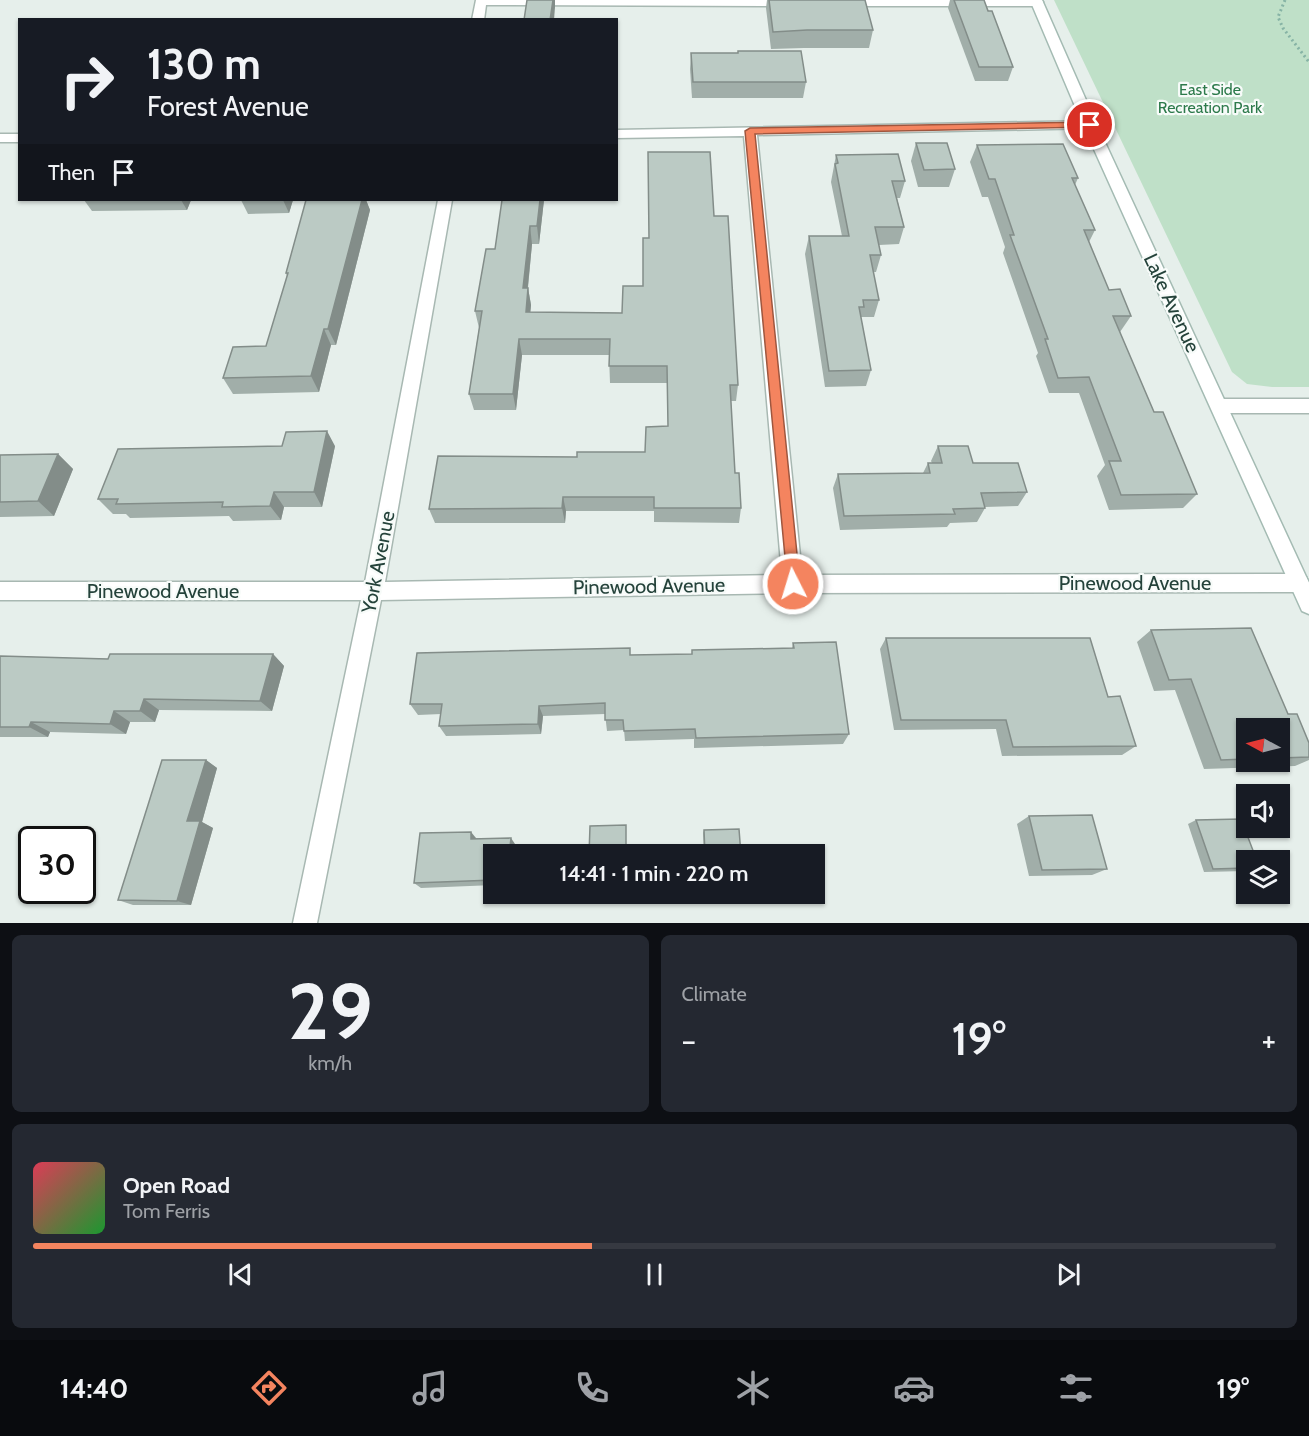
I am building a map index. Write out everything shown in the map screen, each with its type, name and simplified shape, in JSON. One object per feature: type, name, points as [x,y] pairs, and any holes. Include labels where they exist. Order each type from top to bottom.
[{"type":"street","points":[[478,18],[481,1],[801,2]]},
{"type":"street","points":[[824,2],[1037,1]]},
{"type":"street","name":"Lake Avenue","points":[[1037,1],[1090,125],[1309,605]]},
{"type":"street","points":[[618,134],[1090,125]]},
{"type":"street","points":[[750,131],[793,584]]},
{"type":"street","points":[[0,138],[18,138]]},
{"type":"street","name":"York Avenue","points":[[305,923],[373,591],[446,201]]},
{"type":"street","points":[[1220,406],[1309,406]]},
{"type":"street","name":"Pinewood Avenue","points":[[0,591],[373,591],[793,584],[1299,583]]},
{"type":"path","points":[[1286,0],[1278,17],[1283,28],[1309,62]]},
{"type":"green space","name":"East Side Recreation Park","points":[[1054,0],[1309,0],[1309,387],[1247,384],[1232,372]]},
{"type":"building","points":[[527,0],[553,0],[550,18],[524,18]]},
{"type":"building","points":[[769,0],[865,0],[873,30],[773,32]]},
{"type":"building","points":[[954,0],[984,0],[988,11],[992,11],[1013,67],[979,67]]},
{"type":"building","points":[[738,51],[801,51],[806,82],[693,82],[691,53],[738,53]]},
{"type":"building","points":[[916,143],[947,143],[955,169],[924,170]]},
{"type":"building","points":[[1063,144],[1078,178],[1072,178],[1095,230],[1084,230],[1109,290],[1120,289],[1131,316],[1113,316],[1154,412],[1163,412],[1197,494],[1121,495],[1109,461],[1121,461],[1089,377],[1058,378],[1045,339],[1048,339],[1010,235],[1014,235],[995,179],[989,179],[977,145]]},
{"type":"building","points":[[648,152],[710,152],[714,216],[728,216],[738,385],[730,385],[735,473],[739,473],[741,508],[654,508],[654,497],[563,497],[562,508],[429,509],[438,456],[577,457],[577,452],[645,452],[646,427],[668,426],[667,366],[609,366],[610,339],[519,339],[513,394],[469,394],[482,311],[475,311],[486,249],[495,249],[502,201],[540,201],[537,226],[530,226],[523,288],[528,288],[526,312],[622,313],[623,286],[643,286],[643,238],[649,238]]},
{"type":"building","points":[[898,154],[905,181],[892,181],[904,227],[875,227],[881,255],[870,255],[879,300],[863,300],[864,307],[859,307],[871,370],[829,371],[809,236],[849,236],[835,164],[838,163],[836,155]]},
{"type":"building","points":[[306,201],[362,201],[328,329],[324,329],[311,376],[223,378],[233,347],[266,346],[288,273],[286,273]]},
{"type":"building","points":[[327,431],[314,492],[274,492],[270,506],[222,507],[223,502],[116,504],[118,499],[98,499],[118,449],[282,446],[286,432]]},
{"type":"building","points":[[938,446],[968,446],[973,463],[1018,463],[1027,492],[981,493],[985,508],[953,509],[955,514],[844,516],[838,474],[930,473],[928,463],[942,463]]},
{"type":"building","points":[[58,454],[38,501],[0,502],[0,455]]},
{"type":"building","points":[[1251,628],[1288,714],[1297,714],[1309,743],[1309,757],[1290,758],[1290,718],[1236,718],[1236,759],[1221,760],[1191,679],[1169,680],[1151,630]]},
{"type":"building","points":[[886,638],[1090,638],[1108,697],[1120,696],[1136,746],[1013,747],[1006,720],[901,720]]},
{"type":"building","points":[[836,642],[849,734],[696,738],[695,729],[624,731],[623,720],[605,720],[605,703],[539,706],[538,724],[439,726],[442,704],[410,704],[417,653],[630,648],[630,655],[692,654],[692,650],[794,648],[793,643]]},
{"type":"building","points":[[110,654],[273,654],[260,701],[144,699],[140,711],[114,711],[110,724],[31,722],[29,727],[0,727],[0,656],[108,659]]},
{"type":"building","points":[[162,760],[206,760],[187,821],[200,821],[177,901],[118,900],[148,805]]},
{"type":"building","points":[[1092,815],[1107,869],[1042,870],[1029,816]]},
{"type":"building","points":[[1236,819],[1236,838],[1248,838],[1253,850],[1236,850],[1236,868],[1213,869],[1196,820]]},
{"type":"building","points":[[626,825],[626,844],[589,844],[590,826]]},
{"type":"building","points":[[739,829],[740,844],[705,844],[704,830]]},
{"type":"building","points":[[471,832],[471,839],[511,838],[510,844],[483,844],[483,880],[414,883],[420,833]]},
{"type":"route","points":[[793,584],[750,131],[1090,125]]}]
